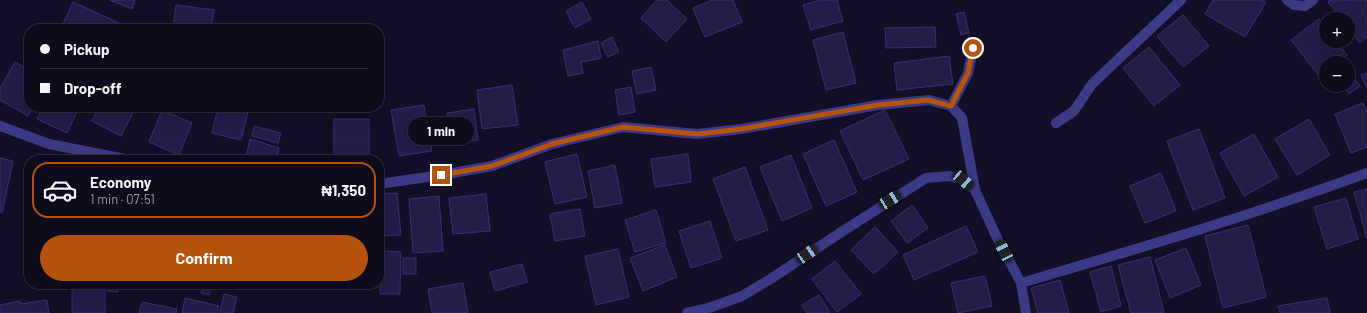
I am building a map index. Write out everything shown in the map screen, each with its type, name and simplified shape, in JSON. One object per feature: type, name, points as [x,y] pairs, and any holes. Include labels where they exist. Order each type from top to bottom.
[{"type":"street","points":[[1056,123],[1074,111],[1092,84],[1181,0]]},
{"type":"street","points":[[1287,0],[1294,5],[1305,6],[1313,0]]},
{"type":"street","points":[[951,106],[968,73],[973,48]]},
{"type":"street","points":[[384,183],[492,166],[552,144],[623,127],[698,134],[741,129],[885,104],[928,100],[951,106],[962,118],[975,190],[998,240],[1021,283],[1026,313]]},
{"type":"street","points":[[0,126],[49,144],[105,155]]},
{"type":"street","points":[[1021,283],[1131,251],[1293,200],[1367,174]]},
{"type":"street","points":[[687,313],[709,308],[742,296],[926,178],[950,176],[963,180],[975,190]]},
{"type":"building","points":[[110,0],[135,0],[132,9]]},
{"type":"building","points":[[657,0],[667,0],[687,19],[666,42],[641,18]]},
{"type":"building","points":[[713,0],[733,0],[742,22],[705,37],[693,8]]},
{"type":"building","points":[[821,0],[837,0],[843,21],[811,30],[803,5]]},
{"type":"building","points":[[1213,0],[1263,0],[1266,2],[1245,37],[1205,14]]},
{"type":"building","points":[[1330,0],[1367,0],[1367,37],[1360,43],[1355,37],[1355,12],[1336,12],[1328,2]]},
{"type":"building","points":[[73,2],[119,23],[118,24],[63,24]]},
{"type":"building","points":[[582,2],[591,19],[575,28],[566,11]]},
{"type":"building","points":[[176,5],[214,10],[212,24],[174,24]]},
{"type":"building","points":[[964,12],[969,33],[961,35],[956,14]]},
{"type":"building","points":[[1183,15],[1209,46],[1183,67],[1157,36]]},
{"type":"building","points":[[1319,19],[1319,48],[1342,48],[1347,55],[1319,56],[1319,76],[1291,40]]},
{"type":"building","points":[[935,27],[936,47],[886,48],[885,28]]},
{"type":"building","points":[[843,32],[856,83],[826,90],[813,40]]},
{"type":"building","points":[[612,37],[619,52],[608,57],[601,43]]},
{"type":"building","points":[[598,41],[601,58],[581,62],[583,73],[568,76],[563,50]]},
{"type":"building","points":[[1149,47],[1180,85],[1154,106],[1123,68]]},
{"type":"building","points":[[949,56],[953,84],[897,90],[894,63]]},
{"type":"building","points":[[15,62],[24,67],[24,112],[30,112],[28,116],[0,100],[0,88]]},
{"type":"building","points":[[651,67],[656,90],[637,94],[632,71]]},
{"type":"building","points":[[1367,73],[1367,88],[1361,75]]},
{"type":"building","points":[[1355,80],[1360,86],[1355,90]]},
{"type":"building","points":[[512,85],[518,125],[482,129],[477,90]]},
{"type":"building","points":[[631,87],[635,112],[619,115],[615,90]]},
{"type":"building","points":[[1363,103],[1367,113],[1367,147],[1351,153],[1335,114]]},
{"type":"building","points":[[424,105],[432,151],[399,156],[391,110]]},
{"type":"building","points":[[474,109],[478,140],[451,143],[447,113]]},
{"type":"building","points":[[885,110],[909,159],[863,180],[840,131]]},
{"type":"building","points":[[40,112],[77,112],[67,133],[37,119]]},
{"type":"building","points":[[96,112],[133,112],[121,136],[92,121]]},
{"type":"building","points":[[161,112],[167,112],[192,123],[179,155],[149,142]]},
{"type":"building","points":[[217,112],[248,112],[241,140],[212,133]]},
{"type":"building","points":[[334,119],[369,119],[369,155],[334,155]]},
{"type":"building","points":[[1309,119],[1330,155],[1297,175],[1275,139]]},
{"type":"building","points":[[254,126],[281,133],[278,143],[252,136]]},
{"type":"building","points":[[1199,129],[1225,198],[1193,210],[1167,141]]},
{"type":"building","points":[[1254,134],[1278,177],[1244,196],[1220,153]]},
{"type":"building","points":[[250,139],[279,148],[277,155],[246,155]]},
{"type":"building","points":[[834,140],[857,192],[826,206],[803,154]]},
{"type":"building","points":[[577,154],[587,197],[555,204],[545,162]]},
{"type":"building","points":[[688,154],[691,182],[655,187],[651,159]]},
{"type":"building","points":[[791,155],[812,208],[782,221],[760,167]]},
{"type":"building","points":[[0,158],[13,161],[2,213],[0,212]]},
{"type":"building","points":[[615,165],[622,203],[595,208],[588,171]]},
{"type":"building","points":[[745,167],[768,230],[736,241],[713,179]]},
{"type":"building","points":[[1161,173],[1176,211],[1145,223],[1130,186]]},
{"type":"building","points":[[1367,189],[1367,239],[1354,192]]},
{"type":"building","points":[[397,193],[401,235],[384,236],[384,194]]},
{"type":"building","points":[[486,194],[490,231],[453,234],[449,198]]},
{"type":"building","points":[[439,196],[443,251],[413,253],[409,199]]},
{"type":"building","points":[[1346,198],[1358,239],[1327,249],[1314,207]]},
{"type":"building","points":[[912,205],[928,228],[907,243],[891,221]]},
{"type":"building","points":[[580,209],[585,236],[555,241],[550,214]]},
{"type":"building","points":[[656,210],[666,243],[635,252],[625,220]]},
{"type":"building","points":[[710,221],[722,258],[691,268],[679,231]]},
{"type":"building","points":[[1248,225],[1266,297],[1223,308],[1205,236]]},
{"type":"building","points":[[966,226],[978,252],[914,280],[903,255]]},
{"type":"building","points":[[875,227],[898,252],[874,274],[851,250]]},
{"type":"building","points":[[665,245],[677,277],[643,291],[630,258]]},
{"type":"building","points":[[1186,248],[1201,285],[1170,298],[1155,260]]},
{"type":"building","points":[[618,249],[629,297],[596,305],[585,256]]},
{"type":"building","points":[[384,251],[401,252],[400,294],[380,294],[380,289],[384,289]]},
{"type":"building","points":[[1150,257],[1164,313],[1131,313],[1118,265]]},
{"type":"building","points":[[403,258],[416,258],[416,274],[403,274]]},
{"type":"building","points":[[835,261],[861,294],[837,312],[812,279]]},
{"type":"building","points":[[522,264],[527,282],[495,291],[490,272]]},
{"type":"building","points":[[1111,266],[1121,306],[1101,312],[1090,272]]},
{"type":"building","points":[[985,276],[992,306],[958,313],[951,283]]},
{"type":"building","points":[[1060,280],[1069,313],[1038,313],[1031,288]]},
{"type":"building","points":[[463,283],[468,313],[432,313],[428,289]]},
{"type":"building","points":[[72,289],[105,289],[105,313],[72,313]]},
{"type":"building","points":[[107,289],[119,289],[118,292],[107,291]]},
{"type":"building","points":[[202,289],[210,289],[209,295],[201,293]]},
{"type":"building","points":[[224,294],[237,297],[233,313],[220,313]]},
{"type":"building","points":[[819,295],[830,313],[807,313],[802,305]]},
{"type":"building","points":[[185,298],[219,306],[217,313],[182,313]]},
{"type":"building","points":[[1327,298],[1330,313],[1280,313],[1278,306]]},
{"type":"building","points":[[47,300],[49,313],[0,313],[0,305],[20,301],[21,304]]},
{"type":"building","points":[[142,302],[177,309],[176,313],[139,313]]},
{"type":"route","points":[[441,175],[492,166],[552,144],[623,127],[698,134],[741,129],[878,105],[928,100],[951,106],[968,73],[973,48]]}]
